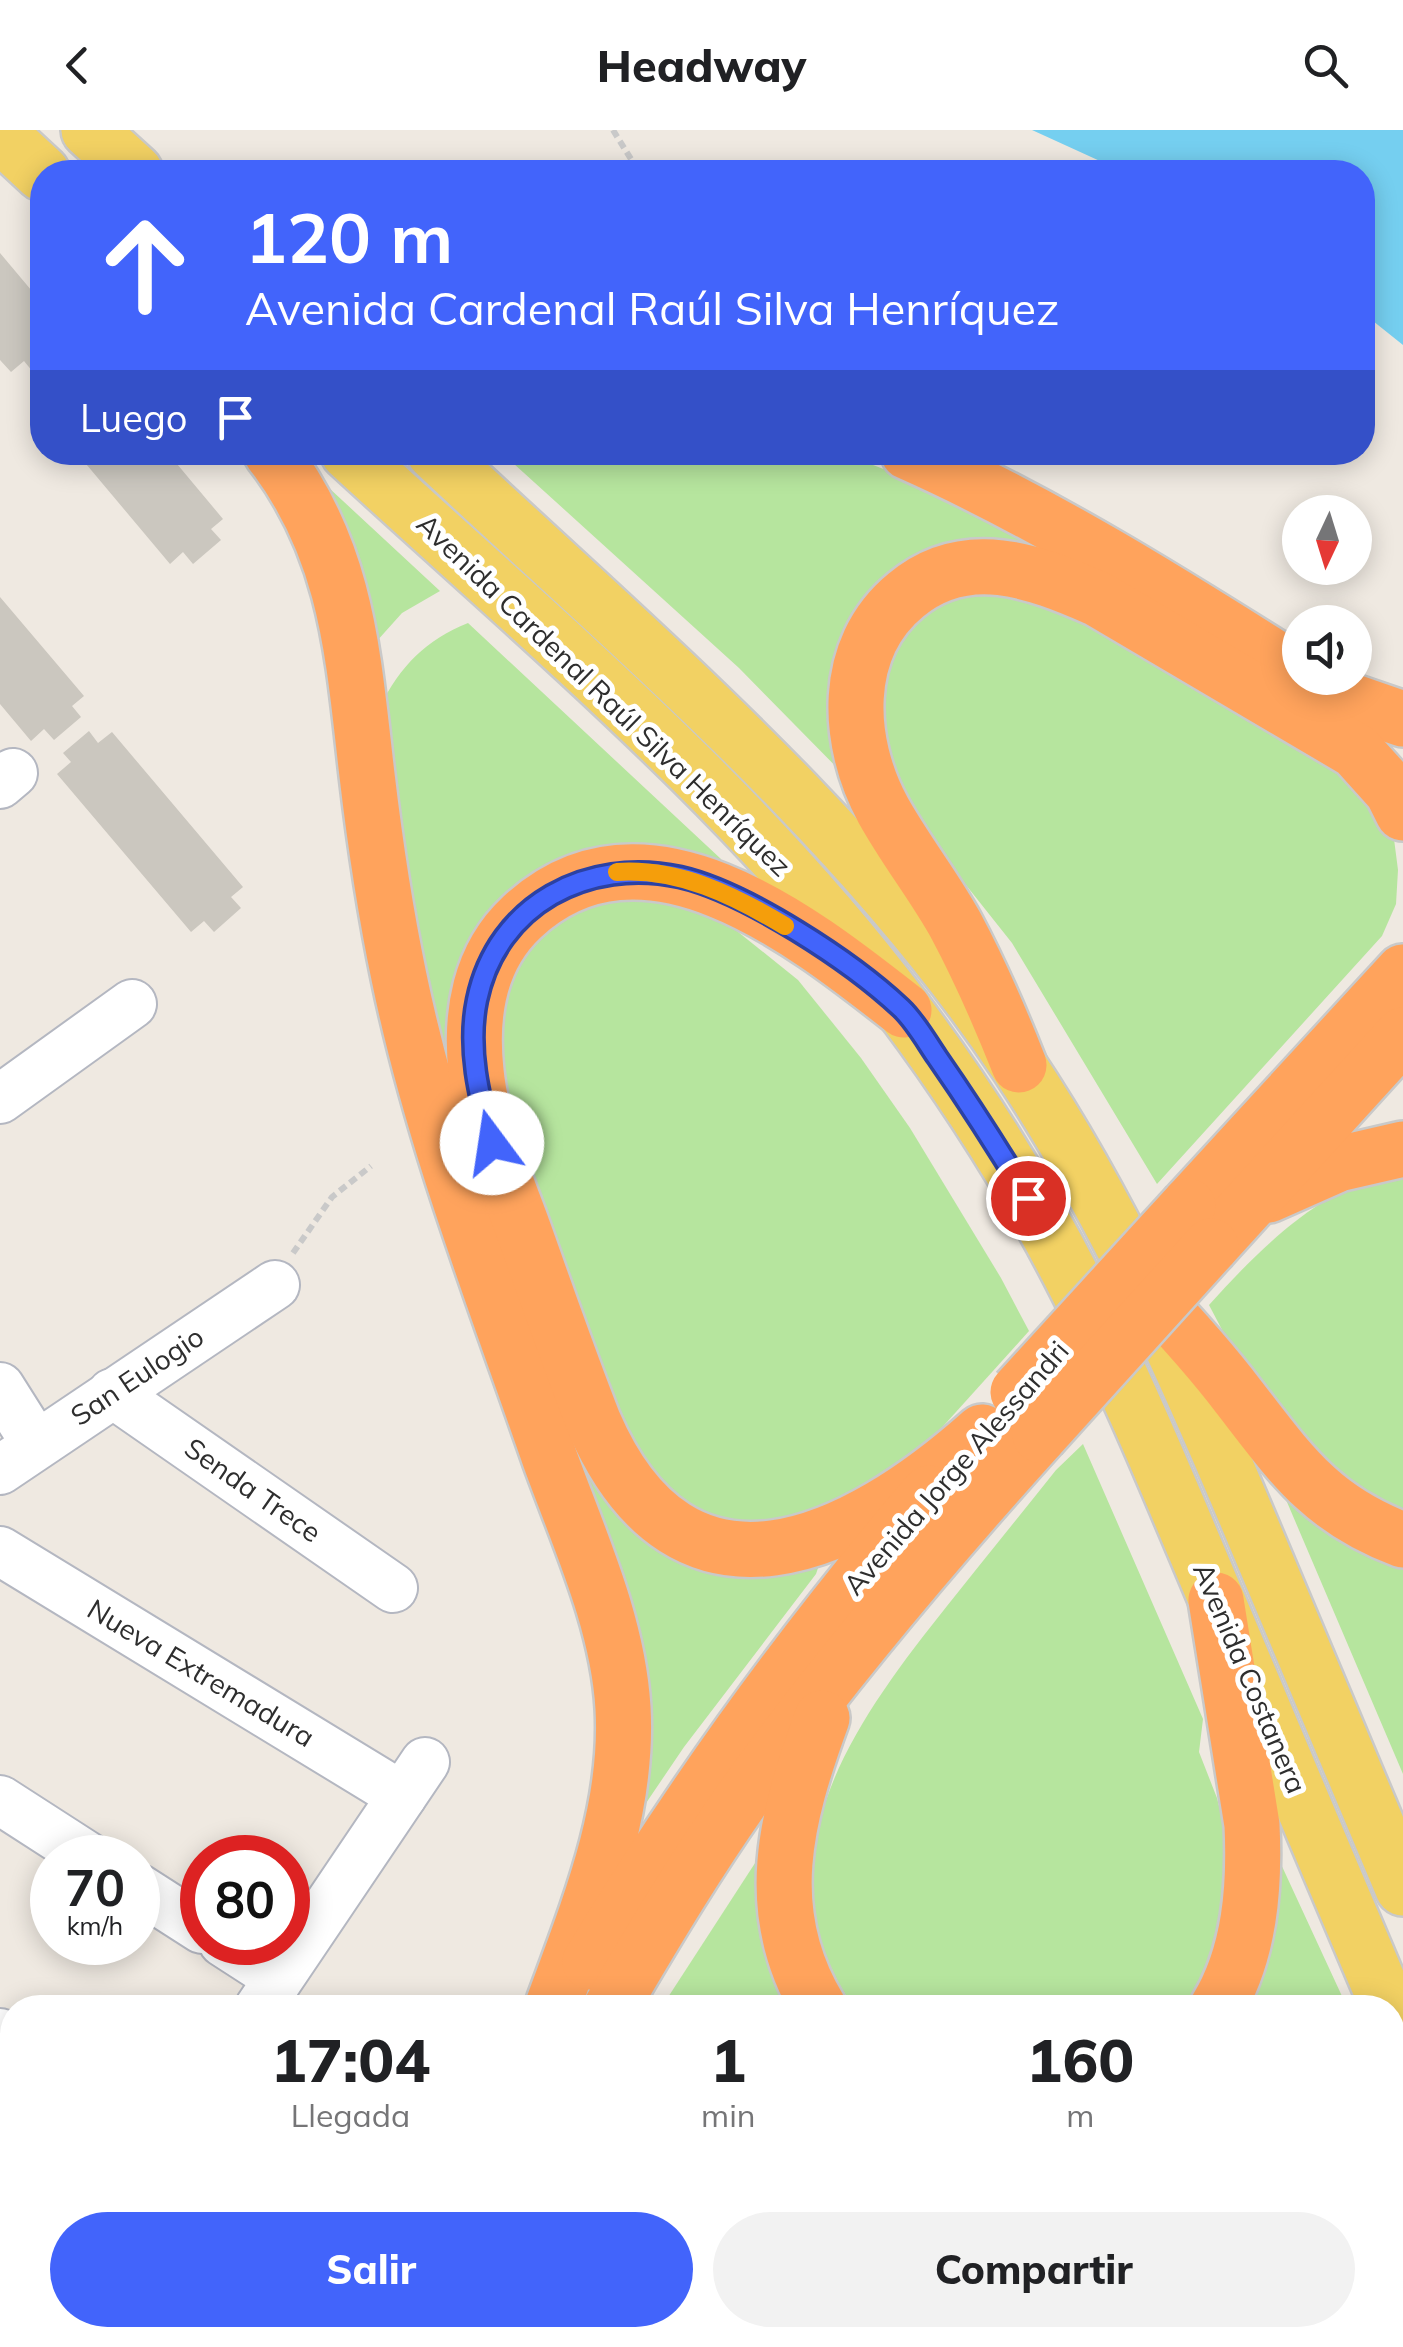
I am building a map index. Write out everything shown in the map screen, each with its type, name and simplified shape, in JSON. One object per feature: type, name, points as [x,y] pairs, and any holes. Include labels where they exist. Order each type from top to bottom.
[{"type":"highway","points":[[280,465],[318,528],[344,602],[382,890],[416,1048],[462,1207],[600,1600],[620,1682],[624,1744],[615,1812],[586,1913],[557,1995]]},
{"type":"highway","points":[[935,465],[1060,528],[1282,663]]},
{"type":"highway","points":[[1018,1065],[957,929],[874,790],[858,735],[856,684],[867,643],[880,621],[915,587],[956,569],[1004,566],[1098,599],[1356,751],[1384,780],[1403,813]]},
{"type":"highway","points":[[1338,695],[1403,719]]},
{"type":"highway","points":[[904,1010],[811,942],[736,898],[683,878],[653,872],[610,872],[588,877],[550,896],[528,912],[502,940],[482,980],[477,1001],[476,1072],[492,1143],[594,1423],[616,1468],[632,1490],[667,1522],[711,1544],[736,1550],[788,1548],[855,1522],[900,1497],[943,1467],[982,1432]]},
{"type":"highway","name":"Avenida Jorge Alessandri","points":[[1214,1221],[1402,971]]},
{"type":"highway","name":"Avenida Jorge Alessandri","points":[[619,1995],[751,1786],[1029,1413],[1214,1221],[1403,1035]]},
{"type":"highway","points":[[1214,1221],[1322,1170],[1403,1149]]},
{"type":"highway","points":[[1147,1291],[1205,1354],[1295,1470],[1348,1515],[1403,1540]]},
{"type":"highway","name":"Avenida Jorge Alessandri","points":[[571,1995],[673,1832],[834,1610],[982,1432],[1029,1413]]},
{"type":"highway","points":[[1216,1600],[1254,1856],[1247,1925],[1223,1995]]},
{"type":"highway","points":[[812,1995],[796,1962],[788,1930],[783,1867],[786,1836],[808,1756],[845,1662]]},
{"type":"main road","points":[[88,130],[122,160]]},
{"type":"main road","points":[[0,134],[30,162]]},
{"type":"main road","name":"Avenida Cardenal Raúl Silva Henríquez","points":[[362,465],[583,668],[759,840],[843,933],[904,1010],[1025,1193],[1108,1350]]},
{"type":"main road","name":"Avenida Cardenal Raúl Silva Henríquez","points":[[448,465],[686,688],[842,846],[938,955],[1018,1065],[1089,1182],[1147,1291]]},
{"type":"main road","points":[[1147,1291],[1225,1465],[1403,1888]]},
{"type":"main road","name":"Avenida Costanera","points":[[1108,1350],[1383,1995]]},
{"type":"street","points":[[0,1099],[132,1004]]},
{"type":"street","name":"San Eulogio","points":[[18,1457],[276,1285]]},
{"type":"street","points":[[0,1387],[18,1457]]},
{"type":"street","name":"Senda Trece","points":[[112,1393],[394,1588]]},
{"type":"street","name":"Nueva Extremadura","points":[[0,1551],[414,1779],[268,1992]]},
{"type":"street","points":[[0,1800],[54,1835]]},
{"type":"street","points":[[244,1965],[268,1992]]},
{"type":"path","points":[[613,130],[632,160]]},
{"type":"path","points":[[276,1285],[332,1197],[372,1166]]},
{"type":"green space","points":[[515,465],[873,465],[912,480],[1090,568],[895,583],[856,787],[739,668]]},
{"type":"green space","points":[[329,488],[440,591],[402,613],[376,642],[323,493]]},
{"type":"green space","points":[[989,589],[1056,604],[1337,765],[1383,814],[1394,839],[1398,870],[1396,904],[1382,936],[1157,1184],[1012,943],[908,812],[870,708],[912,614],[936,602]]},
{"type":"green space","points":[[468,623],[721,859],[708,868],[548,869],[457,1089],[427,1012],[380,707],[396,679],[416,656]]},
{"type":"green space","points":[[641,896],[722,919],[798,980],[861,1058],[910,1128],[1029,1331],[928,1443],[866,1494],[790,1530],[694,1517],[628,1447],[508,1120],[494,1055],[508,967],[569,908]]},
{"type":"green space","points":[[1403,1167],[1403,1518],[1338,1486],[1229,1343],[1209,1305],[1296,1221],[1346,1189]]},
{"type":"green space","points":[[1083,1444],[1203,1719],[1199,1752],[1217,1798],[1228,1842],[1229,1908],[1197,1995],[847,1995],[825,1953],[813,1899],[815,1847],[828,1795],[850,1746],[879,1697],[1056,1470]]},
{"type":"green space","points":[[579,1448],[588,1465],[821,1559],[816,1574],[684,1747],[642,1809],[574,1452]]},
{"type":"green space","points":[[1284,1495],[1318,1525],[1403,1565],[1403,1774]]},
{"type":"green space","points":[[770,1840],[791,1995],[669,1995]]},
{"type":"green space","points":[[1280,1862],[1341,1995],[1254,1995],[1275,1920],[1276,1864]]},
{"type":"water","points":[[1032,130],[1403,130],[1403,345],[1375,323],[1375,160],[1098,160]]},
{"type":"building","points":[[0,253],[30,289],[30,368],[24,361],[11,372],[0,360]]},
{"type":"building","points":[[87,465],[178,465],[223,519],[211,529],[221,540],[193,564],[183,552],[170,564]]},
{"type":"building","points":[[0,597],[84,696],[72,706],[81,717],[54,740],[44,729],[31,741],[0,704]]},
{"type":"building","points":[[89,731],[98,743],[112,732],[243,887],[231,897],[241,908],[214,932],[204,921],[191,932],[57,774],[71,762],[63,753]]},
{"type":"slow traffic","points":[[617,872],[653,872],[683,878],[736,898],[785,926]]},
{"type":"route","points":[[492,1143],[476,1072],[474,1019],[482,980],[502,940],[538,903],[562,888],[610,872],[653,872],[710,887],[762,912],[858,974],[904,1010],[1028,1198]]}]
